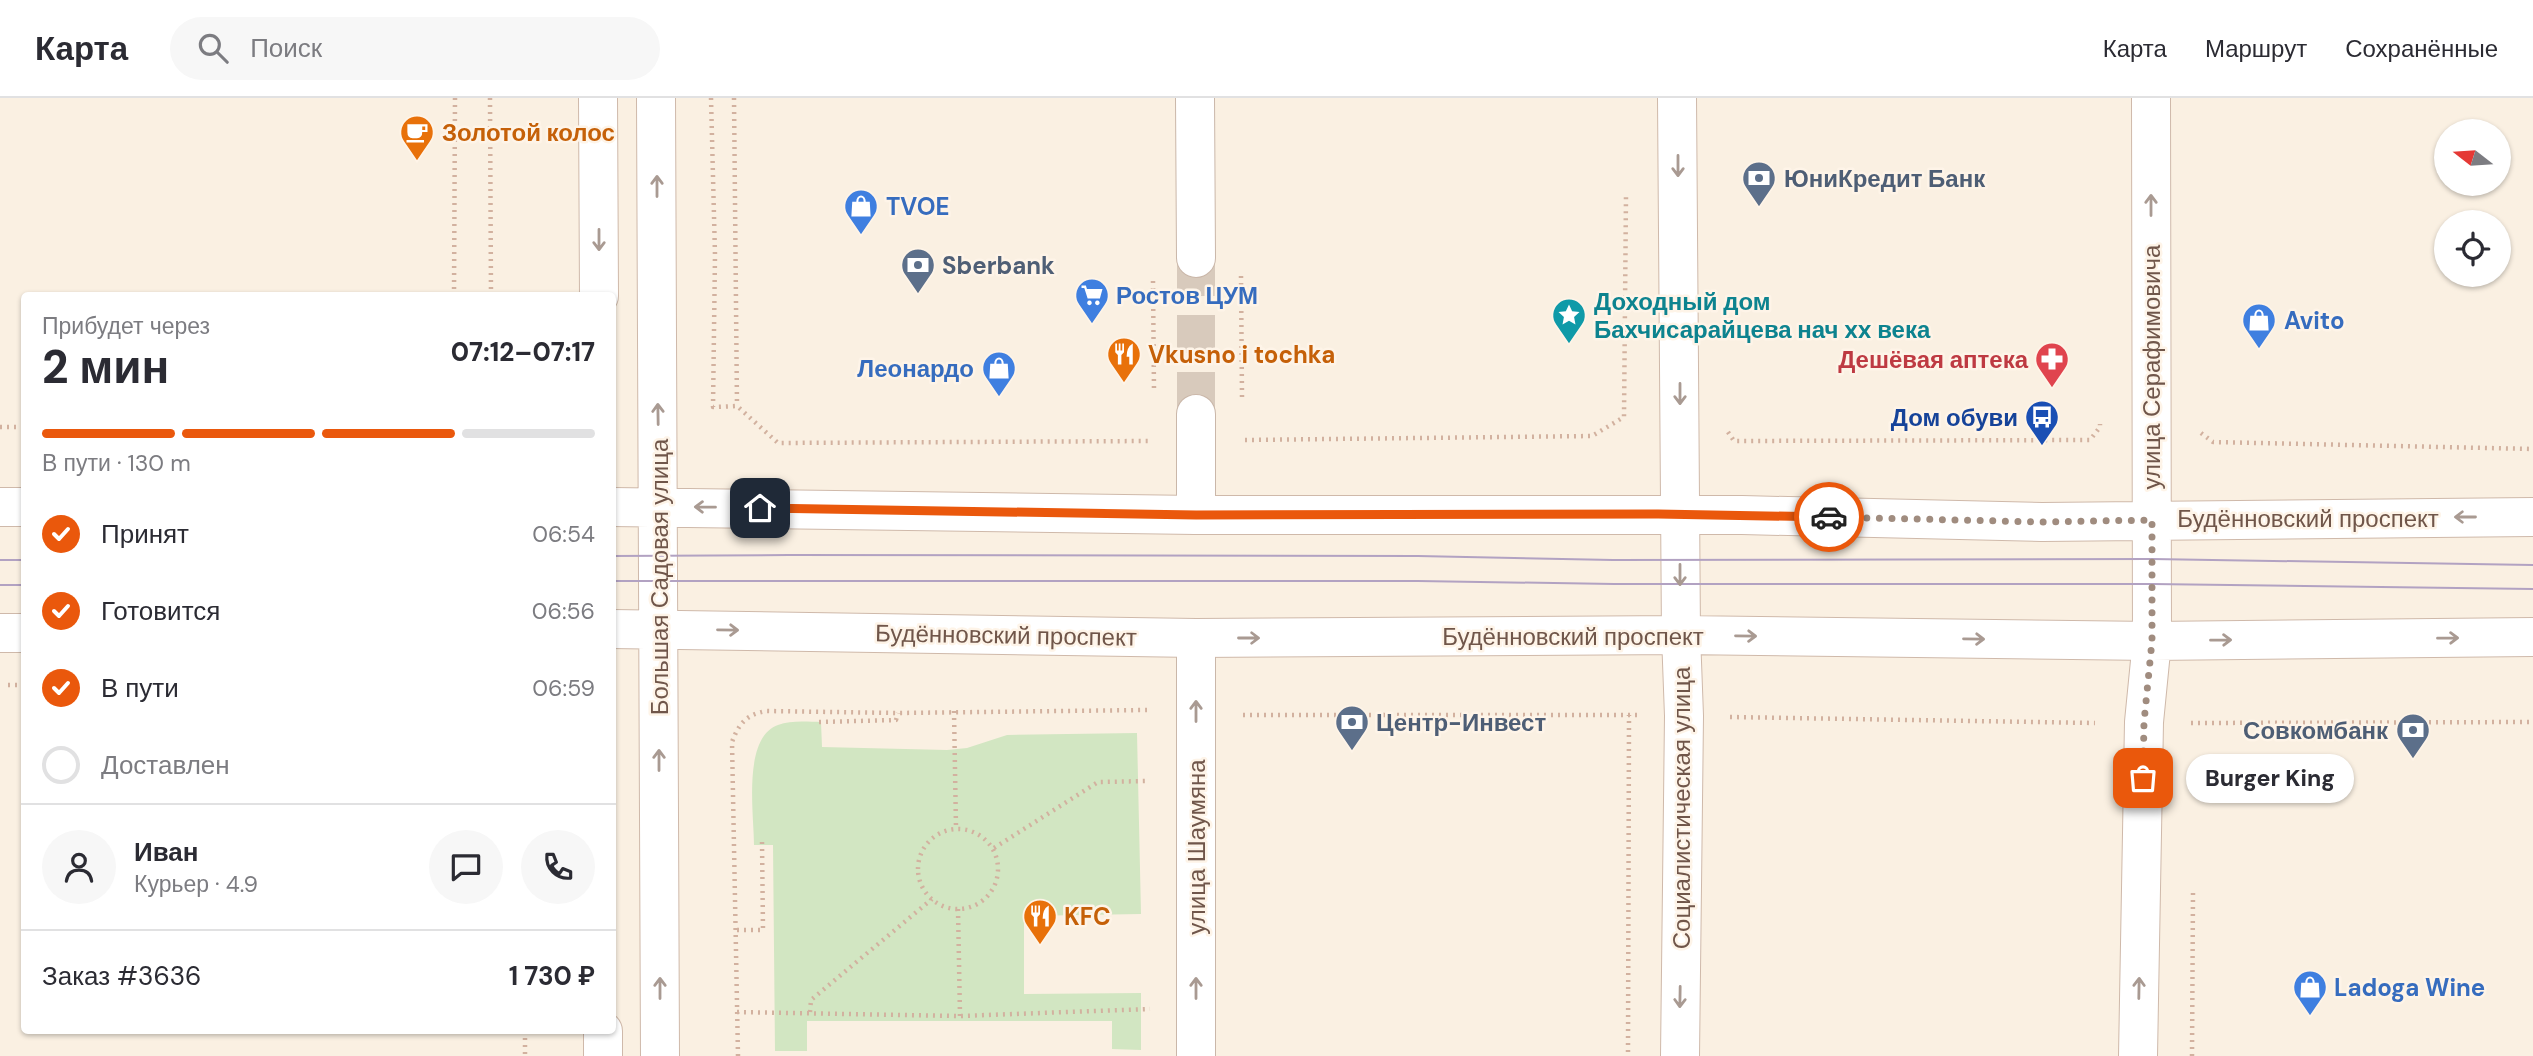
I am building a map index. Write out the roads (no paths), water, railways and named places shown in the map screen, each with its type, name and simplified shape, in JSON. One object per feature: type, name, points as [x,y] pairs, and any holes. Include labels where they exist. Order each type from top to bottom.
[{"type":"main road","points":[[598,98],[599,292]]},
{"type":"main road","name":"Большая Садовая улица","points":[[656,98],[660,1056]]},
{"type":"main road","points":[[1195,98],[1196,258]]},
{"type":"main road","name":"Социалистическая улица","points":[[1677,98],[1684,716],[1680,1056]]},
{"type":"main road","name":"улица Серафимовича","points":[[2138,1056],[2144,722],[2152,641],[2151,98]]},
{"type":"main road","points":[[1196,428],[1196,515]]},
{"type":"main road","points":[[0,507],[21,507]]},
{"type":"main road","name":"Будённовский проспект","points":[[616,507],[1196,515],[1680,514],[2042,522],[2533,517]]},
{"type":"main road","name":"Будённовский проспект","points":[[616,629],[1196,638],[1681,635],[2152,641],[2533,637]]},
{"type":"main road","points":[[0,633],[21,633]]},
{"type":"main road","name":"улица Шаумяна","points":[[1196,638],[1196,1056]]},
{"type":"main road","points":[[603,1034],[603,1056]]},
{"type":"tunnel","points":[[1196,258],[1196,414]]},
{"type":"tram line","points":[[616,556],[2152,559],[2533,565]]},
{"type":"tram line","points":[[0,560],[21,560]]},
{"type":"tram line","points":[[616,581],[2152,584],[2533,589]]},
{"type":"tram line","points":[[0,585],[21,585]]},
{"type":"place","name":"Золотой колос","points":[[417,162]]},
{"type":"place","name":"ЮниКредит Банк","points":[[1759,208]]},
{"type":"place","name":"TVOE","points":[[861,236]]},
{"type":"place","name":"Sberbank","points":[[918,295]]},
{"type":"place","name":"Ростов ЦУМ","points":[[1092,325]]},
{"type":"place","name":"Доходный дом Бахчисарайцева нач xx века","points":[[1569,345]]},
{"type":"place","name":"Avito","points":[[2259,350]]},
{"type":"place","name":"Vkusno i tochka","points":[[1124,384]]},
{"type":"place","name":"Дешёвая аптека","points":[[2052,389]]},
{"type":"place","name":"Леонардо","points":[[999,398]]},
{"type":"place","name":"Дом обуви","points":[[2042,447]]},
{"type":"place","name":"Центр-Инвест","points":[[1352,752]]},
{"type":"place","name":"Совкомбанк","points":[[2413,760]]},
{"type":"place","name":"Burger King","points":[[2143,778]]},
{"type":"place","name":"KFC","points":[[1040,946]]},
{"type":"place","name":"Ladoga Wine","points":[[2310,1017]]}]
